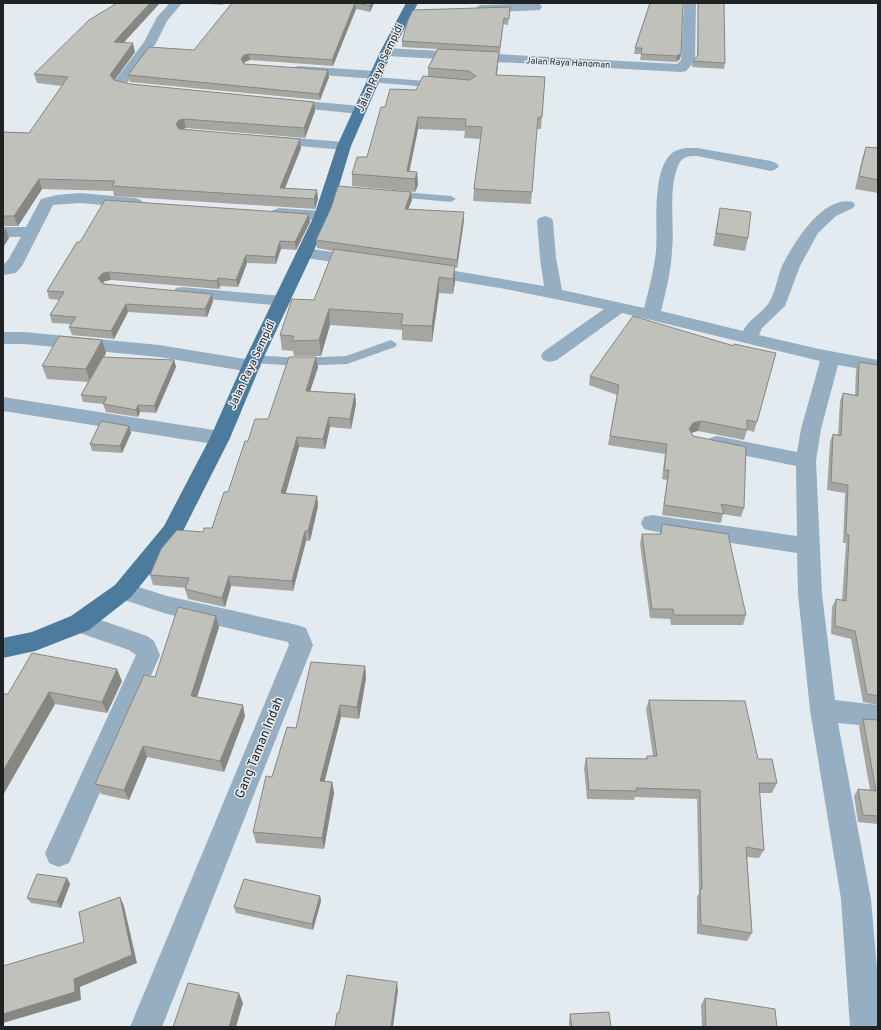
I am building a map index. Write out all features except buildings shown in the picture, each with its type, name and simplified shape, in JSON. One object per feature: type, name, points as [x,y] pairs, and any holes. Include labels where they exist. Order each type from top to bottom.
[{"type":"main road","name":"Jalan Raya Sempidi","points":[[3,648],[35,641],[80,623],[123,591],[172,530],[220,438],[253,362],[322,216],[338,189],[344,146],[386,52],[415,7]]},
{"type":"street","points":[[161,91],[124,87],[120,83],[150,44],[161,20],[176,3]]},
{"type":"street","name":"Jalan Raya Hanoman","points":[[386,52],[651,68],[681,68],[688,61],[690,3]]},
{"type":"street","points":[[466,10],[536,7]]},
{"type":"street","points":[[289,69],[375,78]]},
{"type":"street","points":[[271,102],[360,110]]},
{"type":"street","points":[[258,139],[344,146]]},
{"type":"street","points":[[651,315],[664,251],[668,177],[673,162],[677,156],[688,152],[697,152],[771,166]]},
{"type":"street","points":[[3,270],[13,266],[47,202],[55,200],[80,199],[150,204]]},
{"type":"street","points":[[748,337],[755,325],[776,306],[791,266],[811,230],[830,213],[848,205]]},
{"type":"street","points":[[267,212],[322,216]]},
{"type":"street","points":[[545,221],[548,258],[554,292]]},
{"type":"street","points":[[3,232],[30,232]]},
{"type":"street","points":[[305,253],[376,263]]},
{"type":"street","points":[[406,268],[491,280],[554,292],[748,337],[830,359],[878,366]]},
{"type":"street","points":[[166,291],[282,301]]},
{"type":"street","points":[[550,356],[618,308]]},
{"type":"street","points":[[3,338],[24,338],[253,362]]},
{"type":"street","points":[[830,359],[812,429],[806,461],[810,594],[823,710],[856,899],[866,1027]]},
{"type":"street","points":[[3,404],[220,438]]},
{"type":"street","points":[[698,439],[806,461]]},
{"type":"street","points":[[652,523],[808,546]]},
{"type":"street","name":"Gang Taman Indah","points":[[123,591],[167,605],[297,635],[301,645],[146,1027]]},
{"type":"street","points":[[59,853],[148,655],[144,648],[138,643],[80,623]]},
{"type":"street","points":[[823,710],[878,716]]},
{"type":"lane","points":[[375,78],[447,86]]},
{"type":"lane","points":[[383,193],[451,199]]},
{"type":"lane","points":[[253,362],[347,360],[391,344]]}]
